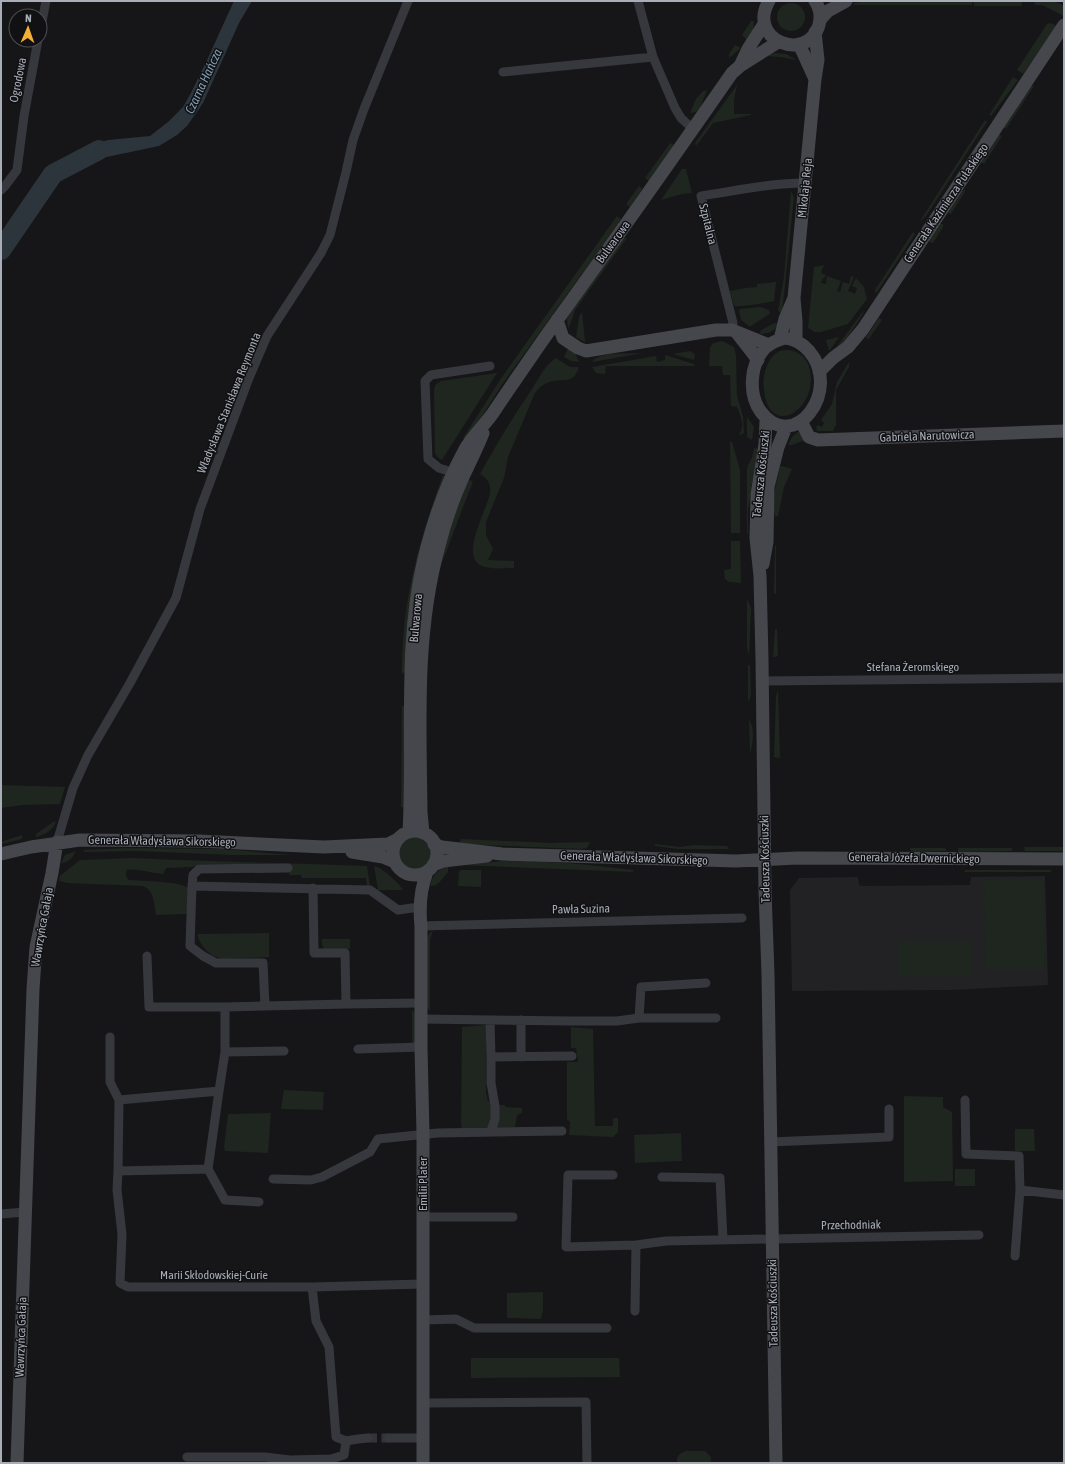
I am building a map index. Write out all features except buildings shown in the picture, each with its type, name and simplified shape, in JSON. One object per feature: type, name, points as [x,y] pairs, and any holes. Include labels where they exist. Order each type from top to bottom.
[{"type":"street","name":"Władysława Stanisława Reymonta","points":[[130,684],[176,598],[200,509],[249,378],[267,336],[321,253],[330,234],[353,140],[408,1]]},
{"type":"street","points":[[638,1],[653,58],[675,108],[681,118],[694,129]]},
{"type":"street","points":[[769,1],[765,7],[764,24],[772,37],[778,42],[792,45],[806,42],[828,11],[846,1]]},
{"type":"street","name":"Mikołaja Reja","points":[[794,298],[818,60],[819,12],[815,1]]},
{"type":"street","name":"Bulwarowa","points":[[740,66],[748,49],[764,24]]},
{"type":"street","name":"Generała Kazimierza Pułaskiego","points":[[819,372],[833,358],[848,347],[863,329],[1064,25]]},
{"type":"street","name":"Bulwarowa","points":[[404,836],[414,621],[424,559],[433,526],[458,475],[475,453],[488,420],[542,340],[732,74],[740,66],[778,42]]},
{"type":"street","points":[[799,44],[815,79]]},
{"type":"street","name":"Ogrodowa","points":[[1,190],[17,170],[24,116],[37,48]]},
{"type":"street","points":[[503,72],[653,58]]},
{"type":"street","name":"Szpitalna","points":[[734,331],[701,196],[770,185],[805,183]]},
{"type":"street","points":[[794,298],[796,340]]},
{"type":"street","points":[[774,342],[794,298]]},
{"type":"street","points":[[557,320],[563,338],[578,348],[586,351],[716,330],[734,331],[774,342]]},
{"type":"street","points":[[734,331],[758,360]]},
{"type":"street","points":[[542,340],[563,338]]},
{"type":"street","points":[[785,338],[796,340],[811,354],[819,372],[821,386],[818,399],[811,411],[801,420],[786,427],[766,420],[759,410],[754,398],[752,385],[753,372],[760,354],[774,342],[785,338]]},
{"type":"street","points":[[458,475],[439,468],[428,459],[425,381],[432,375],[490,366]]},
{"type":"street","name":"Tadeusza Kościuszki","points":[[766,420],[765,444],[757,495],[756,538],[760,576],[763,681],[776,1463]]},
{"type":"street","name":"Gabriela Narutowicza","points":[[801,420],[809,437],[818,440],[1064,431]]},
{"type":"street","name":"Tadeusza Kościuszki","points":[[760,576],[767,542],[768,487],[778,447],[786,427]]},
{"type":"street","name":"Bulwarowa","points":[[423,833],[421,812],[420,702],[425,618],[438,547],[450,510],[458,475]]},
{"type":"street","name":"Stefana Żeromskiego","points":[[763,681],[1064,678]]},
{"type":"street","name":"Wawrzyńca Gałaja","points":[[17,1463],[33,989],[36,946],[52,873],[57,842],[73,788],[85,762],[130,684]]},
{"type":"street","points":[[416,832],[423,833],[432,839],[436,854],[430,868],[417,875],[406,874],[395,862],[393,850],[404,836],[416,832]]},
{"type":"street","name":"Generała Władysława Sikorskiego","points":[[1,854],[57,842],[80,840],[148,840],[324,847],[388,844],[404,836]]},
{"type":"street","name":"Generała Władysława Sikorskiego","points":[[434,844],[442,847],[502,854],[736,862],[765,860]]},
{"type":"street","name":"Generała Władysława Sikorskiego","points":[[324,847],[383,857],[395,862]]},
{"type":"street","name":"Generała Władysława Sikorskiego","points":[[430,868],[444,861],[502,854]]},
{"type":"street","name":"Generała Józefa Dwernickiego","points":[[765,860],[870,857],[1064,859]]},
{"type":"street","points":[[265,1006],[263,963],[216,963],[203,956],[190,946],[192,886],[194,875],[199,870],[288,868]]},
{"type":"street","name":"Emilii Plater","points":[[419,907],[424,880],[430,868]]},
{"type":"street","name":"Emilii Plater","points":[[406,874],[411,883],[419,907],[421,926],[423,1134],[423,1463]]},
{"type":"street","points":[[192,886],[370,890],[398,910],[419,907]]},
{"type":"street","points":[[313,888],[314,953],[345,953],[346,1004]]},
{"type":"street","name":"Pawła Suzina","points":[[421,926],[742,918]]},
{"type":"street","points":[[148,956],[149,1007],[421,1004]]},
{"type":"street","points":[[640,1018],[641,987],[706,983]]},
{"type":"street","points":[[225,1007],[225,1052],[208,1169],[225,1200],[259,1202]]},
{"type":"street","points":[[421,1019],[617,1021],[640,1018],[716,1018]]},
{"type":"street","points":[[490,1020],[491,1083],[496,1106],[495,1119],[491,1131]]},
{"type":"street","points":[[521,1020],[521,1056]]},
{"type":"street","name":"Marii Skłodowskiej-Curie","points":[[110,1037],[110,1082],[119,1100],[117,1190],[122,1234],[120,1283],[128,1287],[312,1287],[423,1284]]},
{"type":"street","points":[[358,1049],[421,1047]]},
{"type":"street","points":[[225,1052],[284,1051]]},
{"type":"street","points":[[491,1057],[572,1056]]},
{"type":"street","points":[[119,1100],[219,1091]]},
{"type":"street","points":[[965,1100],[966,1154],[1019,1156],[1020,1190],[1015,1256]]},
{"type":"street","points":[[770,1142],[889,1137],[889,1109]]},
{"type":"street","points":[[273,1179],[289,1176],[310,1180],[322,1177],[370,1152],[378,1139],[423,1134],[491,1131],[562,1131]]},
{"type":"street","points":[[118,1171],[208,1169]]},
{"type":"street","name":"Przechodniak","points":[[613,1176],[568,1175],[566,1247],[636,1245],[666,1241],[979,1235]]},
{"type":"street","points":[[662,1177],[720,1178],[723,1240]]},
{"type":"street","points":[[1020,1190],[1064,1195]]},
{"type":"street","points":[[1,1214],[25,1212]]},
{"type":"street","points":[[423,1217],[514,1217]]},
{"type":"street","points":[[635,1311],[636,1245]]},
{"type":"street","points":[[312,1287],[316,1321],[330,1347],[336,1437],[346,1441],[368,1438]]},
{"type":"street","points":[[423,1320],[456,1319],[474,1328],[607,1328]]},
{"type":"street","points":[[422,1403],[586,1402],[587,1463]]},
{"type":"street","points":[[389,1438],[423,1438]]},
{"type":"street","points":[[188,1457],[265,1457],[290,1462],[331,1459],[344,1455],[346,1441]]},
{"type":"shaded area","points":[[868,1],[972,1],[972,5],[854,5],[853,3]]},
{"type":"shaded area","points":[[974,1],[1022,1],[1022,4],[1021,6],[974,6]]},
{"type":"shaded area","points":[[1034,1],[1050,1],[1061,4],[1064,6],[1064,16],[1042,5],[1035,5]]},
{"type":"shaded area","points":[[791,3],[801,7],[805,17],[801,27],[791,31],[781,27],[777,17],[781,7]]},
{"type":"shaded area","points":[[751,21],[754,21],[753,31],[748,41],[742,35]]},
{"type":"shaded area","points":[[1051,23],[1057,26],[1023,74],[1017,70],[1047,24]]},
{"type":"shaded area","points":[[735,45],[741,48],[729,58],[729,54]]},
{"type":"shaded area","points":[[774,53],[786,54],[797,60],[765,56]]},
{"type":"shaded area","points":[[1013,77],[1018,80],[991,116],[989,115]]},
{"type":"shaded area","points":[[737,85],[734,100],[734,114],[751,115],[713,123],[696,146],[695,143]]},
{"type":"shaded area","points":[[1029,86],[1034,86],[1006,129],[1002,126]]},
{"type":"shaded area","points":[[707,90],[700,108],[696,112],[690,113],[696,99],[703,91]]},
{"type":"shaded area","points":[[985,120],[987,122],[926,216],[920,221]]},
{"type":"shaded area","points":[[998,134],[1002,136],[984,164],[979,161]]},
{"type":"shaded area","points":[[670,143],[674,145],[649,181],[645,178]]},
{"type":"shaded area","points":[[682,169],[686,169],[692,193],[682,194],[661,200]]},
{"type":"shaded area","points":[[639,186],[642,189],[630,207],[626,204]]},
{"type":"shaded area","points":[[966,190],[951,214],[947,213],[961,191]]},
{"type":"shaded area","points":[[791,191],[794,197],[782,314],[778,311],[784,277]]},
{"type":"shaded area","points":[[617,216],[621,219],[615,228],[501,386],[467,440],[463,438],[502,377]]},
{"type":"shaded area","points":[[940,224],[943,224],[943,227],[933,243],[930,242],[929,240]]},
{"type":"shaded area","points":[[913,232],[915,234],[875,293],[875,290]]},
{"type":"shaded area","points":[[623,238],[627,238],[575,310],[568,329],[567,319],[569,314]]},
{"type":"shaded area","points":[[824,265],[821,273],[826,275],[821,283],[826,284],[827,276],[841,281],[837,291],[840,292],[843,282],[849,284],[851,276],[854,277],[848,291],[855,294],[857,288],[852,286],[856,278],[864,287],[867,299],[848,324],[821,332],[815,332],[808,328],[814,267]]},
{"type":"shaded area","points":[[776,282],[774,301],[753,305],[734,306],[730,291],[757,287],[757,284]]},
{"type":"shaded area","points":[[760,307],[769,310],[770,313],[751,326],[741,320],[740,309]]},
{"type":"shaded area","points":[[864,310],[863,314],[843,344],[833,352]]},
{"type":"shaded area","points":[[582,312],[585,342],[576,337],[579,317]]},
{"type":"shaded area","points":[[879,318],[882,320],[868,340],[866,337]]},
{"type":"shaded area","points":[[774,323],[779,324],[773,331],[758,334],[761,333],[760,331]]},
{"type":"shaded area","points":[[839,337],[830,350],[829,351],[826,340]]},
{"type":"shaded area","points":[[722,341],[734,347],[736,355],[737,396],[743,416],[744,433],[741,435],[739,434],[742,428],[740,414],[737,407],[731,406],[730,375],[723,375],[722,366],[709,366],[710,347],[714,343]]},
{"type":"shaded area","points":[[568,348],[575,353],[579,362],[571,361],[564,357]]},
{"type":"shaded area","points":[[789,350],[800,354],[807,362],[810,370],[811,384],[807,397],[801,407],[792,414],[783,416],[775,414],[768,406],[764,391],[764,374],[768,363],[775,354],[780,351]]},
{"type":"shaded area","points":[[690,351],[695,354],[694,360],[673,354]]},
{"type":"shaded area","points":[[624,353],[644,353],[592,362],[595,358],[601,356]]},
{"type":"shaded area","points":[[665,355],[694,364],[695,366],[606,366],[605,374],[596,373],[592,367],[656,356],[657,362],[665,360]]},
{"type":"shaded area","points":[[556,358],[570,367],[579,367],[577,372],[572,378],[545,384],[534,395],[508,457],[504,478],[486,522],[486,535],[493,549],[488,560],[514,561],[514,568],[484,567],[475,559],[473,551],[477,530],[490,492],[488,482],[485,477],[480,474],[542,372]]},
{"type":"shaded area","points":[[849,362],[849,367],[836,390],[836,425],[833,431],[817,431],[816,427],[818,425],[822,427],[824,423],[821,420],[832,404],[837,382]]},
{"type":"shaded area","points":[[497,373],[442,460],[437,457],[435,453],[434,389],[436,384],[441,381]]},
{"type":"shaded area","points":[[747,417],[754,427],[752,440],[747,437]]},
{"type":"shaded area","points":[[799,431],[805,440],[788,445],[792,437]]},
{"type":"shaded area","points":[[730,442],[732,442],[740,470],[740,533],[731,533]]},
{"type":"shaded area","points":[[754,448],[758,449],[751,485],[752,488],[748,510],[747,534],[747,469],[752,458]]},
{"type":"shaded area","points":[[782,466],[792,469],[784,487],[778,516],[775,516],[775,492],[780,467]]},
{"type":"shaded area","points":[[443,475],[445,477],[407,670],[402,674],[405,619],[412,577],[429,516]]},
{"type":"shaded area","points":[[470,480],[473,482],[434,581],[464,482]]},
{"type":"shaded area","points":[[731,541],[740,541],[741,583],[729,582],[725,579],[724,570],[731,569]]},
{"type":"shaded area","points":[[776,546],[776,594],[774,593]]},
{"type":"shaded area","points":[[747,599],[751,608],[749,656],[747,647]]},
{"type":"shaded area","points":[[775,629],[777,629],[778,656],[773,657]]},
{"type":"shaded area","points":[[748,665],[750,665],[751,696],[748,702]]},
{"type":"shaded area","points":[[778,690],[780,758],[774,757],[776,696]]},
{"type":"shaded area","points":[[402,706],[407,706],[406,808],[401,807]]},
{"type":"shaded area","points":[[749,720],[753,732],[750,755]]},
{"type":"shaded area","points":[[1,785],[65,787],[60,804],[22,805],[1,808]]},
{"type":"shaded area","points":[[53,822],[56,822],[49,831],[36,837],[36,834]]},
{"type":"shaded area","points":[[410,832],[418,832],[426,835],[432,841],[435,853],[432,865],[426,871],[418,874],[410,874],[402,871],[396,865],[393,857],[393,849],[396,841],[402,835]]},
{"type":"shaded area","points":[[22,835],[22,839],[1,844],[1,842]]},
{"type":"shaded area","points":[[461,839],[551,843],[590,842],[587,848],[582,849],[459,844]]},
{"type":"shaded area","points":[[655,844],[680,847],[693,845],[727,846],[729,849],[678,849],[655,846]]},
{"type":"shaded area","points":[[1024,847],[1064,847],[1064,851],[1025,851]]},
{"type":"shaded area","points":[[126,848],[224,849],[291,855],[234,855],[135,851],[85,852],[83,850]]},
{"type":"shaded area","points":[[910,848],[945,848],[947,851],[911,852]]},
{"type":"shaded area","points":[[958,848],[1012,848],[1012,851],[958,852]]},
{"type":"shaded area","points":[[76,851],[70,859],[61,863],[65,855]]},
{"type":"shaded area","points":[[134,858],[367,866],[370,886],[367,887],[366,878],[302,878],[301,875],[289,875],[290,864],[200,864],[192,867],[166,868],[162,874],[139,870],[127,870],[126,875],[129,880],[178,884],[189,889],[189,914],[156,915],[152,895],[147,888],[143,886],[67,883],[59,881],[60,876],[80,860]]},
{"type":"shaded area","points":[[512,860],[580,864],[633,870],[633,872],[461,865]]},
{"type":"shaded area","points":[[448,865],[448,872],[438,884],[436,883],[437,885],[430,886],[436,873]]},
{"type":"shaded area","points":[[374,866],[378,867],[390,876],[403,890],[378,890]]},
{"type":"shaded area","points":[[461,870],[481,870],[481,887],[458,886],[459,872]]},
{"type":"shaded area","points":[[965,870],[1051,870],[1051,872],[964,872]]},
{"type":"shaded area","points":[[1045,876],[1048,985],[952,990],[792,991],[790,890],[799,878],[858,877],[859,885],[863,886],[970,885],[971,877]]},
{"type":"shaded area","points":[[1044,879],[1045,970],[985,970],[984,880]]},
{"type":"shaded area","points":[[433,930],[430,940],[430,1011],[427,1007],[427,937]]},
{"type":"shaded area","points":[[269,933],[269,957],[223,959],[214,956],[206,950],[197,934]]},
{"type":"shaded area","points":[[322,939],[350,939],[350,949],[324,949]]},
{"type":"shaded area","points":[[898,941],[971,942],[971,975],[898,975]]},
{"type":"shaded area","points":[[412,1010],[415,1013],[415,1044],[412,1044]]},
{"type":"shaded area","points":[[486,1025],[486,1092],[488,1101],[497,1105],[505,1105],[505,1107],[522,1108],[522,1113],[517,1115],[515,1127],[462,1129],[462,1027]]},
{"type":"shaded area","points":[[571,1027],[593,1029],[595,1126],[613,1126],[613,1118],[618,1118],[618,1132],[613,1137],[569,1135],[570,1122],[567,1119],[567,1062],[578,1062],[576,1048],[571,1048]]},
{"type":"shaded area","points":[[284,1090],[324,1092],[323,1110],[281,1109]]},
{"type":"shaded area","points":[[904,1096],[943,1097],[943,1107],[952,1112],[953,1181],[904,1182]]},
{"type":"shaded area","points":[[271,1113],[268,1153],[225,1151],[224,1147],[228,1114]]},
{"type":"shaded area","points":[[1015,1129],[1034,1129],[1035,1151],[1015,1151]]},
{"type":"shaded area","points":[[681,1133],[682,1161],[635,1163],[634,1135]]},
{"type":"shaded area","points":[[955,1169],[975,1169],[975,1186],[955,1186]]},
{"type":"shaded area","points":[[543,1292],[543,1310],[541,1319],[507,1318],[507,1293]]},
{"type":"shaded area","points":[[471,1358],[619,1358],[620,1377],[471,1378]]},
{"type":"shaded area","points":[[686,1451],[705,1451],[711,1457],[711,1463],[677,1463],[677,1458],[679,1455]]},
{"type":"water","points":[[234,1],[252,1],[239,23],[203,103],[187,126],[177,135],[159,146],[102,158],[82,165],[76,162],[74,156],[80,150],[94,144],[108,140],[150,136],[168,122],[183,107],[208,58]]},
{"type":"waterway","name":"Czarna Hańcza","points":[[1,250],[53,174],[99,150]]},
{"type":"tunnel","points":[[368,1438],[389,1438]]}]
